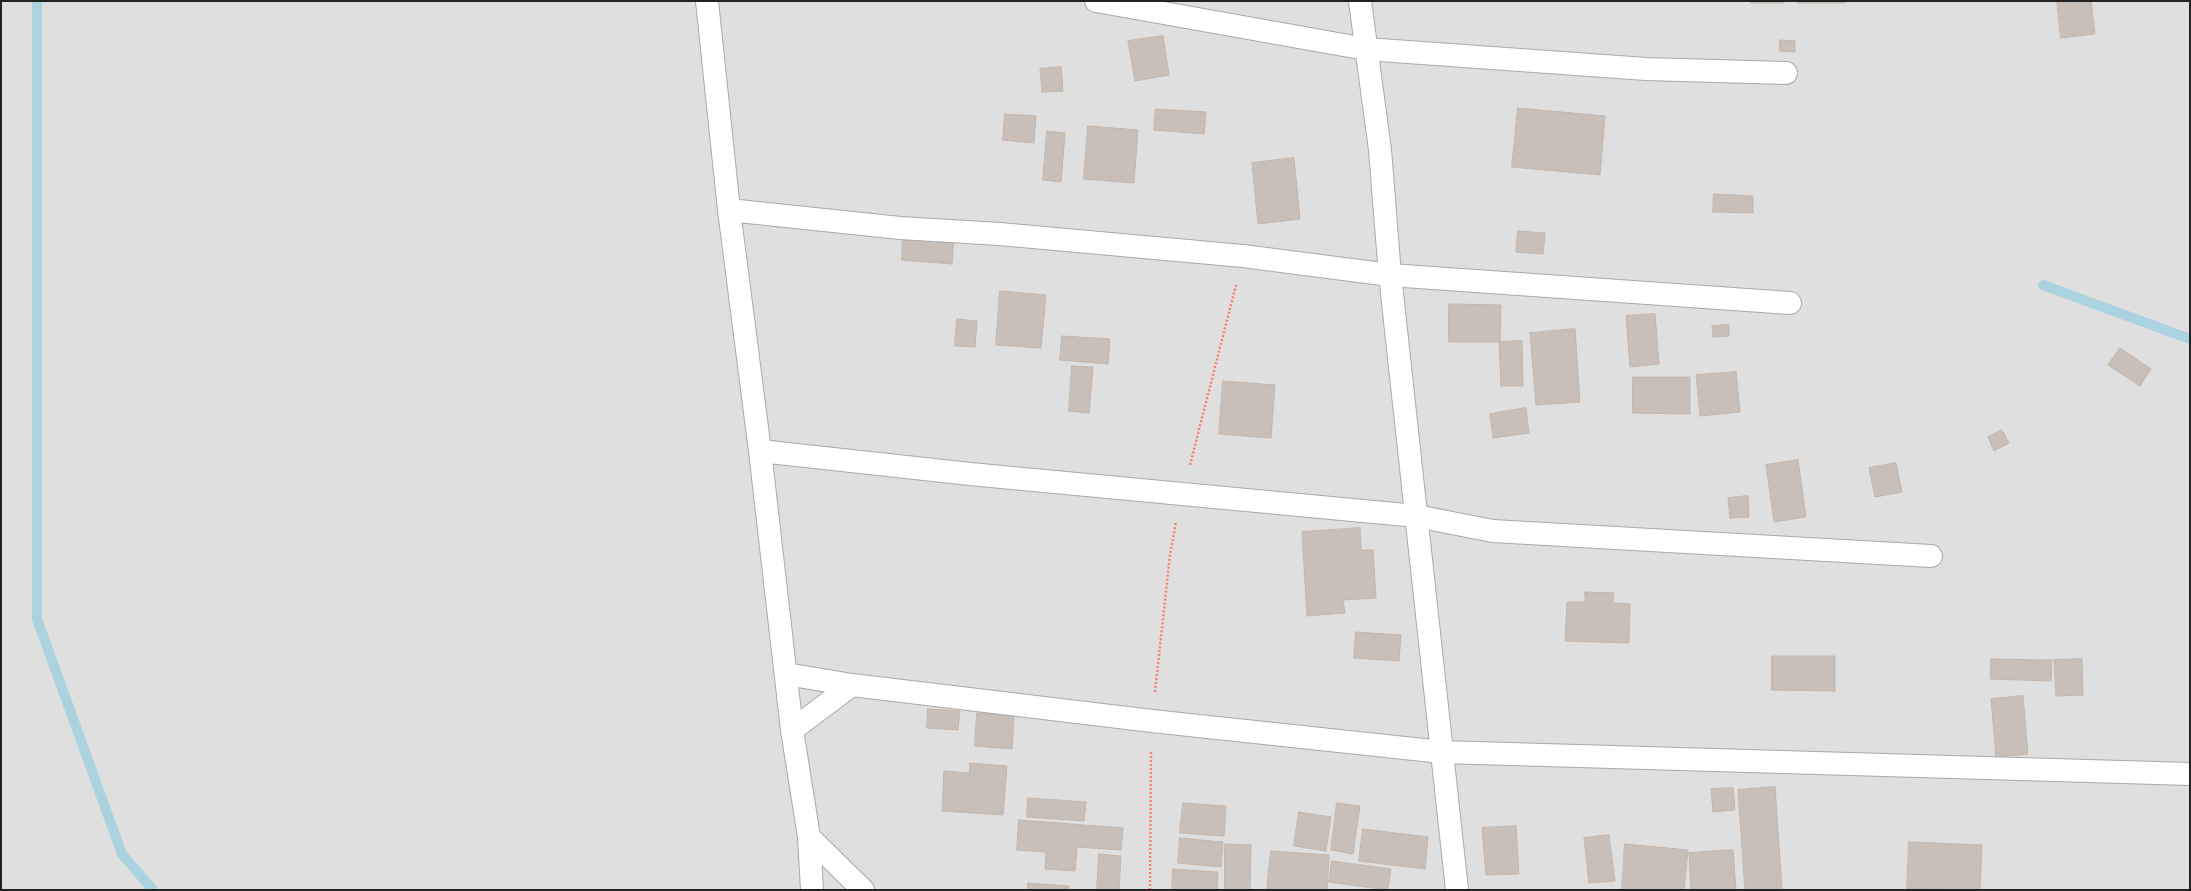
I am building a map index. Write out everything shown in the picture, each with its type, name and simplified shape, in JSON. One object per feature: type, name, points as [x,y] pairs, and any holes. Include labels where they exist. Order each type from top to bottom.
[{"type":"street","points":[[708,1],[729,210],[760,451],[792,730],[809,837],[812,890]]},
{"type":"street","points":[[1096,1],[1366,49],[1646,69],[1786,73]]},
{"type":"street","points":[[1360,1],[1380,150],[1390,275],[1457,890]]},
{"type":"street","points":[[729,210],[900,228],[1000,234],[1244,256],[1390,275],[1790,303]]},
{"type":"street","points":[[760,451],[1416,516],[1493,531],[1931,556]]},
{"type":"street","points":[[786,674],[852,685],[1152,721],[1442,752],[2190,774]]},
{"type":"street","points":[[792,730],[852,685]]},
{"type":"street","points":[[809,837],[863,890]]},
{"type":"path","points":[[1150,890],[1152,721],[1170,555],[1182,494],[1244,256]]},
{"type":"shaded area","points":[[1,1],[2190,1],[2190,890],[1,890]]},
{"type":"building","points":[[1751,1],[1784,1],[1784,3],[1751,3]]},
{"type":"building","points":[[1798,1],[1845,1],[1845,3],[1798,3]]},
{"type":"building","points":[[2057,1],[2091,1],[2095,34],[2061,38]]},
{"type":"building","points":[[1163,36],[1169,75],[1135,81],[1128,41]]},
{"type":"building","points":[[1780,40],[1795,41],[1795,52],[1780,51]]},
{"type":"building","points":[[1061,67],[1063,91],[1042,92],[1040,69]]},
{"type":"building","points":[[1518,108],[1605,116],[1600,175],[1512,167]]},
{"type":"building","points":[[1156,109],[1206,112],[1204,134],[1154,130]]},
{"type":"building","points":[[1005,114],[1036,116],[1034,143],[1003,140]]},
{"type":"building","points":[[1088,126],[1138,130],[1134,183],[1084,179]]},
{"type":"building","points":[[1047,131],[1065,133],[1061,182],[1043,180]]},
{"type":"building","points":[[1294,158],[1300,219],[1258,224],[1252,163]]},
{"type":"building","points":[[1714,194],[1753,196],[1753,213],[1713,212]]},
{"type":"building","points":[[1518,231],[1545,233],[1543,254],[1516,252]]},
{"type":"building","points":[[903,232],[954,236],[952,264],[902,260]]},
{"type":"building","points":[[1000,291],[1046,295],[1041,348],[996,345]]},
{"type":"building","points":[[1449,304],[1501,305],[1500,342],[1449,342]]},
{"type":"building","points":[[1655,314],[1659,364],[1630,367],[1626,316]]},
{"type":"building","points":[[957,319],[977,321],[975,347],[955,346]]},
{"type":"building","points":[[1729,325],[1729,336],[1713,337],[1712,326]]},
{"type":"building","points":[[1575,329],[1580,402],[1536,405],[1530,333]]},
{"type":"building","points":[[1062,336],[1110,339],[1108,364],[1060,360]]},
{"type":"building","points":[[1522,341],[1523,386],[1501,386],[1499,342]]},
{"type":"building","points":[[2120,348],[2151,369],[2140,386],[2108,365]]},
{"type":"building","points":[[1072,366],[1093,367],[1089,413],[1069,411]]},
{"type":"building","points":[[1736,372],[1740,412],[1700,416],[1696,375]]},
{"type":"building","points":[[1633,377],[1690,377],[1690,414],[1633,413]]},
{"type":"building","points":[[1223,381],[1275,385],[1271,438],[1219,434]]},
{"type":"building","points":[[1526,408],[1529,433],[1493,438],[1490,414]]},
{"type":"building","points":[[2002,430],[2009,443],[1994,451],[1988,437]]},
{"type":"building","points":[[1798,460],[1806,517],[1774,522],[1766,465]]},
{"type":"building","points":[[1896,463],[1902,492],[1875,497],[1869,468]]},
{"type":"building","points":[[1748,496],[1749,517],[1730,518],[1728,498]]},
{"type":"building","points":[[1360,528],[1361,550],[1373,550],[1376,598],[1343,600],[1345,613],[1307,616],[1302,532]]},
{"type":"building","points":[[1585,592],[1614,593],[1613,603],[1630,604],[1629,643],[1565,641],[1567,602],[1585,602]]},
{"type":"building","points":[[1356,632],[1401,635],[1399,661],[1354,658]]},
{"type":"building","points":[[1772,656],[1835,656],[1835,691],[1772,690]]},
{"type":"building","points":[[1991,659],[2052,660],[2051,681],[1991,679]]},
{"type":"building","points":[[2082,659],[2083,695],[2056,696],[2054,660]]},
{"type":"building","points":[[2023,696],[2028,754],[1996,757],[1991,699]]},
{"type":"building","points":[[928,709],[960,711],[958,730],[927,728]]},
{"type":"building","points":[[977,713],[1014,716],[1012,749],[975,746]]},
{"type":"building","points":[[970,763],[1007,766],[1003,815],[942,811],[944,771],[969,773]]},
{"type":"building","points":[[1775,787],[1782,890],[1745,890],[1738,790]]},
{"type":"building","points":[[1733,788],[1735,810],[1713,812],[1711,789]]},
{"type":"building","points":[[1028,798],[1086,802],[1084,821],[1027,817]]},
{"type":"building","points":[[1183,803],[1226,806],[1224,836],[1180,833]]},
{"type":"building","points":[[1337,803],[1360,806],[1353,854],[1331,850]]},
{"type":"building","points":[[1299,812],[1331,817],[1326,851],[1294,846]]},
{"type":"building","points":[[1019,820],[1123,828],[1121,850],[1077,847],[1075,871],[1045,869],[1046,852],[1017,850]]},
{"type":"building","points":[[1516,826],[1519,874],[1486,875],[1482,828]]},
{"type":"building","points":[[1363,829],[1428,837],[1425,869],[1359,861]]},
{"type":"building","points":[[1609,835],[1615,881],[1589,883],[1584,838]]},
{"type":"building","points":[[1180,838],[1223,842],[1221,867],[1178,863]]},
{"type":"building","points":[[1909,842],[1982,845],[1980,890],[1907,889]]},
{"type":"building","points":[[1225,844],[1251,845],[1250,890],[1225,890]]},
{"type":"building","points":[[1625,844],[1688,850],[1684,890],[1622,890]]},
{"type":"building","points":[[1733,850],[1736,890],[1691,890],[1689,853]]},
{"type":"building","points":[[1271,851],[1329,855],[1327,890],[1267,890]]},
{"type":"building","points":[[1099,854],[1121,856],[1119,890],[1097,890]]},
{"type":"building","points":[[1332,861],[1391,869],[1388,890],[1329,882]]},
{"type":"building","points":[[1173,869],[1218,872],[1217,890],[1172,890]]},
{"type":"building","points":[[1028,883],[1069,886],[1068,890],[1028,890]]},
{"type":"waterway","points":[[37,1],[37,619],[122,854],[153,890]]},
{"type":"waterway","points":[[2043,285],[2190,339]]}]
